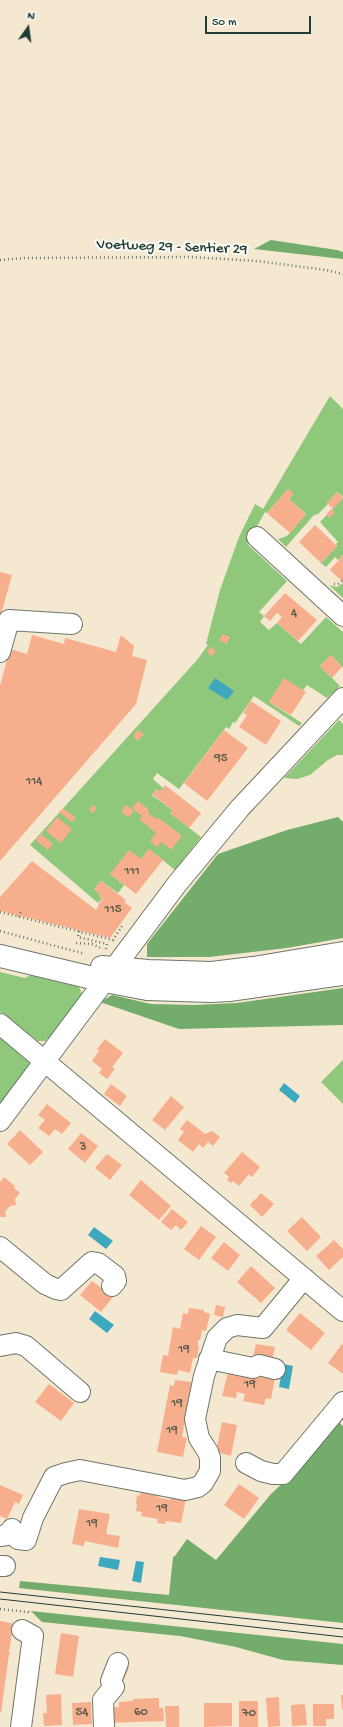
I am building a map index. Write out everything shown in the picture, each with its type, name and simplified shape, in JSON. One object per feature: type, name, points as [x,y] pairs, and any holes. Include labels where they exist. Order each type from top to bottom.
[{"type":"main road","points":[[0,943],[82,964],[107,964],[147,989],[211,991],[270,985],[343,974]]},
{"type":"main road","points":[[0,956],[107,964],[148,971],[224,972],[343,953]]},
{"type":"street","points":[[257,537],[343,616]]},
{"type":"street","points":[[0,652],[9,620],[72,624]]},
{"type":"street","points":[[0,1121],[46,1061],[107,964],[177,884],[245,802],[343,698]]},
{"type":"street","points":[[0,1024],[343,1311]]},
{"type":"street","points":[[0,1247],[45,1284],[56,1289],[61,1290],[92,1262],[98,1264],[115,1276],[116,1281],[112,1286]]},
{"type":"street","points":[[10,1535],[26,1540],[33,1518],[54,1477],[80,1470],[185,1490],[198,1487],[203,1483],[210,1471],[210,1458],[199,1438],[195,1420],[204,1376],[217,1338],[227,1328],[237,1325],[263,1328],[304,1278]]},
{"type":"street","points":[[0,1346],[16,1343],[26,1346],[80,1392]]},
{"type":"street","points":[[209,1359],[253,1368],[259,1365],[275,1368]]},
{"type":"street","points":[[246,1463],[261,1471],[273,1474],[283,1474],[343,1402]]},
{"type":"street","points":[[21,1727],[33,1636],[22,1630]]},
{"type":"street","points":[[104,1727],[103,1700],[114,1687],[111,1681],[118,1663]]},
{"type":"path","name":"Voetweg 29 - Sentier 29","points":[[0,260],[25,258],[190,257],[257,262],[326,270],[343,274]]},
{"type":"path","points":[[0,912],[19,913],[113,940],[122,926],[128,931]]},
{"type":"path","points":[[0,931],[85,954]]},
{"type":"path","points":[[81,931],[78,937],[92,944],[107,964]]},
{"type":"path","points":[[81,938],[107,944],[107,964]]},
{"type":"path","points":[[76,943],[105,944]]},
{"type":"green space","points":[[271,240],[337,250],[343,252],[343,259],[254,249]]},
{"type":"green space","points":[[330,396],[343,409],[343,497],[337,492],[327,503],[328,504],[318,514],[314,515],[286,547],[278,539],[287,536],[306,514],[289,499],[293,494],[288,489],[267,513],[265,512],[247,544],[287,581],[259,612],[264,616],[260,622],[269,630],[277,623],[301,644],[326,617],[343,632],[343,668],[331,655],[320,666],[340,686],[327,698],[307,685],[303,690],[269,702],[302,723],[299,726],[254,696],[235,723],[233,722],[229,729],[226,727],[179,789],[157,773],[153,779],[163,788],[160,792],[156,789],[152,795],[172,810],[170,813],[201,837],[175,870],[149,849],[141,859],[110,874],[124,885],[118,893],[101,881],[94,889],[102,898],[98,903],[30,845],[197,660],[208,645],[206,644],[220,590],[239,537],[255,504],[263,509]]},
{"type":"green space","points":[[343,498],[343,555],[338,560],[335,557],[326,567],[321,563],[337,546],[336,544],[338,542],[320,522]]},
{"type":"green space","points":[[343,583],[343,598],[329,585],[337,587]]},
{"type":"green space","points":[[339,720],[343,724],[343,755],[337,755],[328,760],[310,775],[297,779],[284,778]]},
{"type":"green space","points":[[338,817],[343,822],[343,938],[287,948],[209,957],[147,957],[147,944],[218,854],[287,830]]},
{"type":"green space","points":[[0,972],[25,978],[30,975],[79,987],[82,994],[52,1035],[45,1041],[38,1041],[0,1012]]},
{"type":"green space","points":[[343,988],[343,1025],[179,1029],[100,1002],[112,995],[151,1004],[194,1005],[237,1003]]},
{"type":"green space","points":[[0,1036],[26,1057],[29,1063],[27,1069],[0,1105]]},
{"type":"green space","points":[[343,1060],[343,1104],[321,1082]]},
{"type":"green space","points":[[338,1421],[343,1426],[343,1623],[19,1588],[20,1581],[169,1595],[173,1557],[187,1539],[216,1560],[271,1494],[299,1468]]},
{"type":"green space","points":[[31,1611],[343,1644],[343,1665],[283,1660],[236,1647],[180,1636],[42,1622]]},
{"type":"water","points":[[215,678],[234,691],[227,700],[208,688]]},
{"type":"water","points":[[284,1083],[300,1096],[295,1103],[279,1090]]},
{"type":"water","points":[[94,1227],[113,1241],[106,1249],[88,1235]]},
{"type":"water","points":[[95,1311],[114,1325],[107,1333],[89,1319]]},
{"type":"water","points":[[283,1364],[293,1366],[289,1389],[279,1387]]},
{"type":"water","points":[[100,1557],[120,1560],[118,1570],[98,1566]]},
{"type":"water","points":[[136,1561],[144,1562],[141,1583],[132,1581]]},
{"type":"building","points":[[288,489],[294,494],[289,499],[306,514],[290,533],[267,513]]},
{"type":"building","points":[[337,492],[343,498],[333,509],[327,503]]},
{"type":"building","points":[[331,509],[335,512],[329,518],[326,515]]},
{"type":"building","points":[[315,525],[337,546],[321,563],[299,542]]},
{"type":"building","points":[[343,555],[343,582],[330,570]]},
{"type":"building","points":[[0,572],[12,575],[0,618]]},
{"type":"building","points":[[285,593],[317,620],[298,641],[277,623],[282,617],[277,613],[270,621],[264,616]]},
{"type":"building","points":[[223,634],[230,637],[226,644],[219,640]]},
{"type":"building","points":[[32,635],[64,644],[65,638],[116,652],[121,635],[134,646],[132,656],[147,660],[136,704],[0,861],[0,686],[10,649],[27,654]]},
{"type":"building","points":[[210,647],[216,651],[212,656],[207,652]]},
{"type":"building","points":[[331,655],[342,667],[332,678],[320,666]]},
{"type":"building","points":[[284,678],[306,692],[291,715],[269,702]]},
{"type":"building","points":[[251,701],[281,721],[266,745],[239,727],[247,715],[243,713]]},
{"type":"building","points":[[138,730],[144,734],[138,741],[133,736]]},
{"type":"building","points":[[224,730],[248,748],[207,801],[184,783]]},
{"type":"building","points":[[165,785],[201,813],[189,828],[170,813],[172,810],[152,794],[156,789],[160,792]]},
{"type":"building","points":[[138,801],[148,809],[149,814],[157,819],[159,818],[182,836],[171,850],[161,842],[157,847],[150,841],[156,833],[139,819],[142,816],[132,808]]},
{"type":"building","points":[[93,805],[97,808],[93,813],[89,810]]},
{"type":"building","points":[[126,805],[134,811],[129,817],[121,812]]},
{"type":"building","points":[[63,808],[76,818],[72,822],[59,812]]},
{"type":"building","points":[[57,817],[72,829],[61,843],[46,831]]},
{"type":"building","points":[[41,834],[53,844],[48,850],[36,840]]},
{"type":"building","points":[[149,849],[163,860],[136,894],[110,874],[129,850],[141,859]]},
{"type":"building","points":[[32,861],[96,910],[102,898],[94,889],[101,881],[126,900],[124,902],[132,908],[110,938],[0,911],[0,897]]},
{"type":"building","points":[[105,1039],[123,1053],[112,1067],[115,1069],[107,1079],[99,1073],[102,1069],[92,1061],[99,1051],[97,1049]]},
{"type":"building","points":[[111,1084],[127,1096],[120,1106],[104,1094]]},
{"type":"building","points":[[171,1096],[184,1107],[165,1130],[152,1120]]},
{"type":"building","points":[[47,1104],[71,1123],[62,1134],[55,1129],[49,1136],[38,1128],[45,1120],[38,1115]]},
{"type":"building","points":[[187,1120],[205,1134],[212,1131],[220,1137],[213,1146],[208,1142],[203,1148],[199,1144],[193,1152],[178,1140],[184,1132],[180,1129]]},
{"type":"building","points":[[20,1130],[43,1152],[30,1165],[7,1144]]},
{"type":"building","points":[[81,1133],[98,1146],[85,1163],[68,1149]]},
{"type":"building","points":[[242,1152],[260,1167],[252,1177],[249,1174],[239,1186],[233,1181],[231,1183],[227,1180],[229,1177],[224,1173]]},
{"type":"building","points":[[107,1154],[122,1165],[110,1180],[95,1168]]},
{"type":"building","points":[[4,1177],[15,1186],[14,1188],[20,1193],[15,1199],[16,1205],[10,1206],[5,1212],[6,1217],[0,1217],[0,1182]]},
{"type":"building","points":[[141,1180],[171,1206],[159,1220],[129,1195]]},
{"type":"building","points":[[261,1193],[274,1204],[262,1217],[250,1205]]},
{"type":"building","points":[[172,1209],[188,1222],[181,1230],[176,1225],[171,1230],[161,1222]]},
{"type":"building","points":[[302,1217],[321,1237],[307,1251],[287,1231]]},
{"type":"building","points":[[201,1226],[216,1237],[199,1260],[184,1249]]},
{"type":"building","points":[[334,1240],[343,1249],[343,1257],[329,1270],[316,1256]]},
{"type":"building","points":[[224,1242],[240,1255],[228,1271],[211,1258]]},
{"type":"building","points":[[251,1266],[275,1288],[261,1303],[237,1282]]},
{"type":"building","points":[[92,1281],[113,1297],[101,1312],[80,1295]]},
{"type":"building","points":[[216,1305],[225,1307],[223,1317],[214,1315]]},
{"type":"building","points":[[189,1308],[204,1310],[204,1312],[210,1314],[206,1331],[190,1326],[202,1330],[200,1340],[198,1340],[197,1345],[199,1346],[197,1358],[193,1358],[190,1373],[178,1370],[177,1375],[160,1372],[163,1355],[168,1356],[173,1327],[180,1329],[183,1313],[188,1314]]},
{"type":"building","points":[[300,1313],[325,1333],[311,1350],[286,1330]]},
{"type":"building","points":[[256,1344],[275,1347],[272,1361],[253,1357]]},
{"type":"building","points":[[342,1344],[343,1345],[343,1374],[328,1363]]},
{"type":"building","points":[[229,1369],[259,1377],[262,1375],[275,1378],[271,1399],[266,1398],[264,1405],[243,1401],[245,1394],[237,1392],[236,1398],[222,1396]]},
{"type":"building","points":[[175,1380],[191,1382],[191,1384],[196,1385],[186,1421],[185,1420],[182,1437],[187,1438],[183,1457],[157,1452],[170,1385],[174,1386]]},
{"type":"building","points":[[49,1384],[74,1403],[61,1421],[35,1402]]},
{"type":"building","points":[[222,1422],[237,1425],[231,1456],[216,1452]]},
{"type":"building","points":[[239,1484],[259,1498],[244,1519],[224,1505]]},
{"type":"building","points":[[0,1485],[23,1495],[19,1504],[15,1502],[7,1519],[0,1516]]},
{"type":"building","points":[[141,1490],[158,1493],[157,1497],[170,1500],[170,1494],[186,1499],[181,1523],[166,1521],[165,1524],[157,1523],[158,1519],[141,1516],[142,1512],[136,1511],[136,1504],[137,1495],[140,1496]]},
{"type":"building","points":[[79,1509],[110,1514],[106,1534],[120,1536],[118,1548],[85,1541],[84,1546],[72,1544]]},
{"type":"building","points":[[0,1621],[16,1624],[13,1625],[9,1653],[13,1654],[9,1654],[1,1713],[0,1712]]},
{"type":"building","points":[[61,1633],[79,1636],[73,1677],[55,1674]]},
{"type":"building","points":[[120,1664],[129,1668],[123,1681],[114,1677]]},
{"type":"building","points":[[61,1694],[62,1725],[44,1726],[43,1713],[47,1713],[46,1695]]},
{"type":"building","points":[[341,1695],[343,1695],[343,1709],[342,1709]]},
{"type":"building","points":[[279,1697],[280,1726],[268,1727],[266,1698]]},
{"type":"building","points":[[159,1698],[159,1708],[163,1708],[164,1721],[107,1723],[106,1707],[119,1707],[119,1702],[133,1701],[133,1699]]},
{"type":"building","points":[[239,1701],[258,1701],[258,1727],[239,1727]]},
{"type":"building","points":[[91,1702],[92,1724],[73,1725],[72,1703]]},
{"type":"building","points":[[204,1703],[232,1703],[232,1726],[204,1727]]},
{"type":"building","points":[[305,1704],[307,1725],[292,1726],[291,1705]]},
{"type":"building","points":[[313,1704],[334,1704],[334,1719],[326,1719],[326,1726],[313,1726]]},
{"type":"building","points":[[165,1706],[179,1706],[179,1727],[166,1727]]},
{"type":"tram line","points":[[0,1592],[343,1629]]},
{"type":"tram line","points":[[0,1599],[343,1637]]}]
